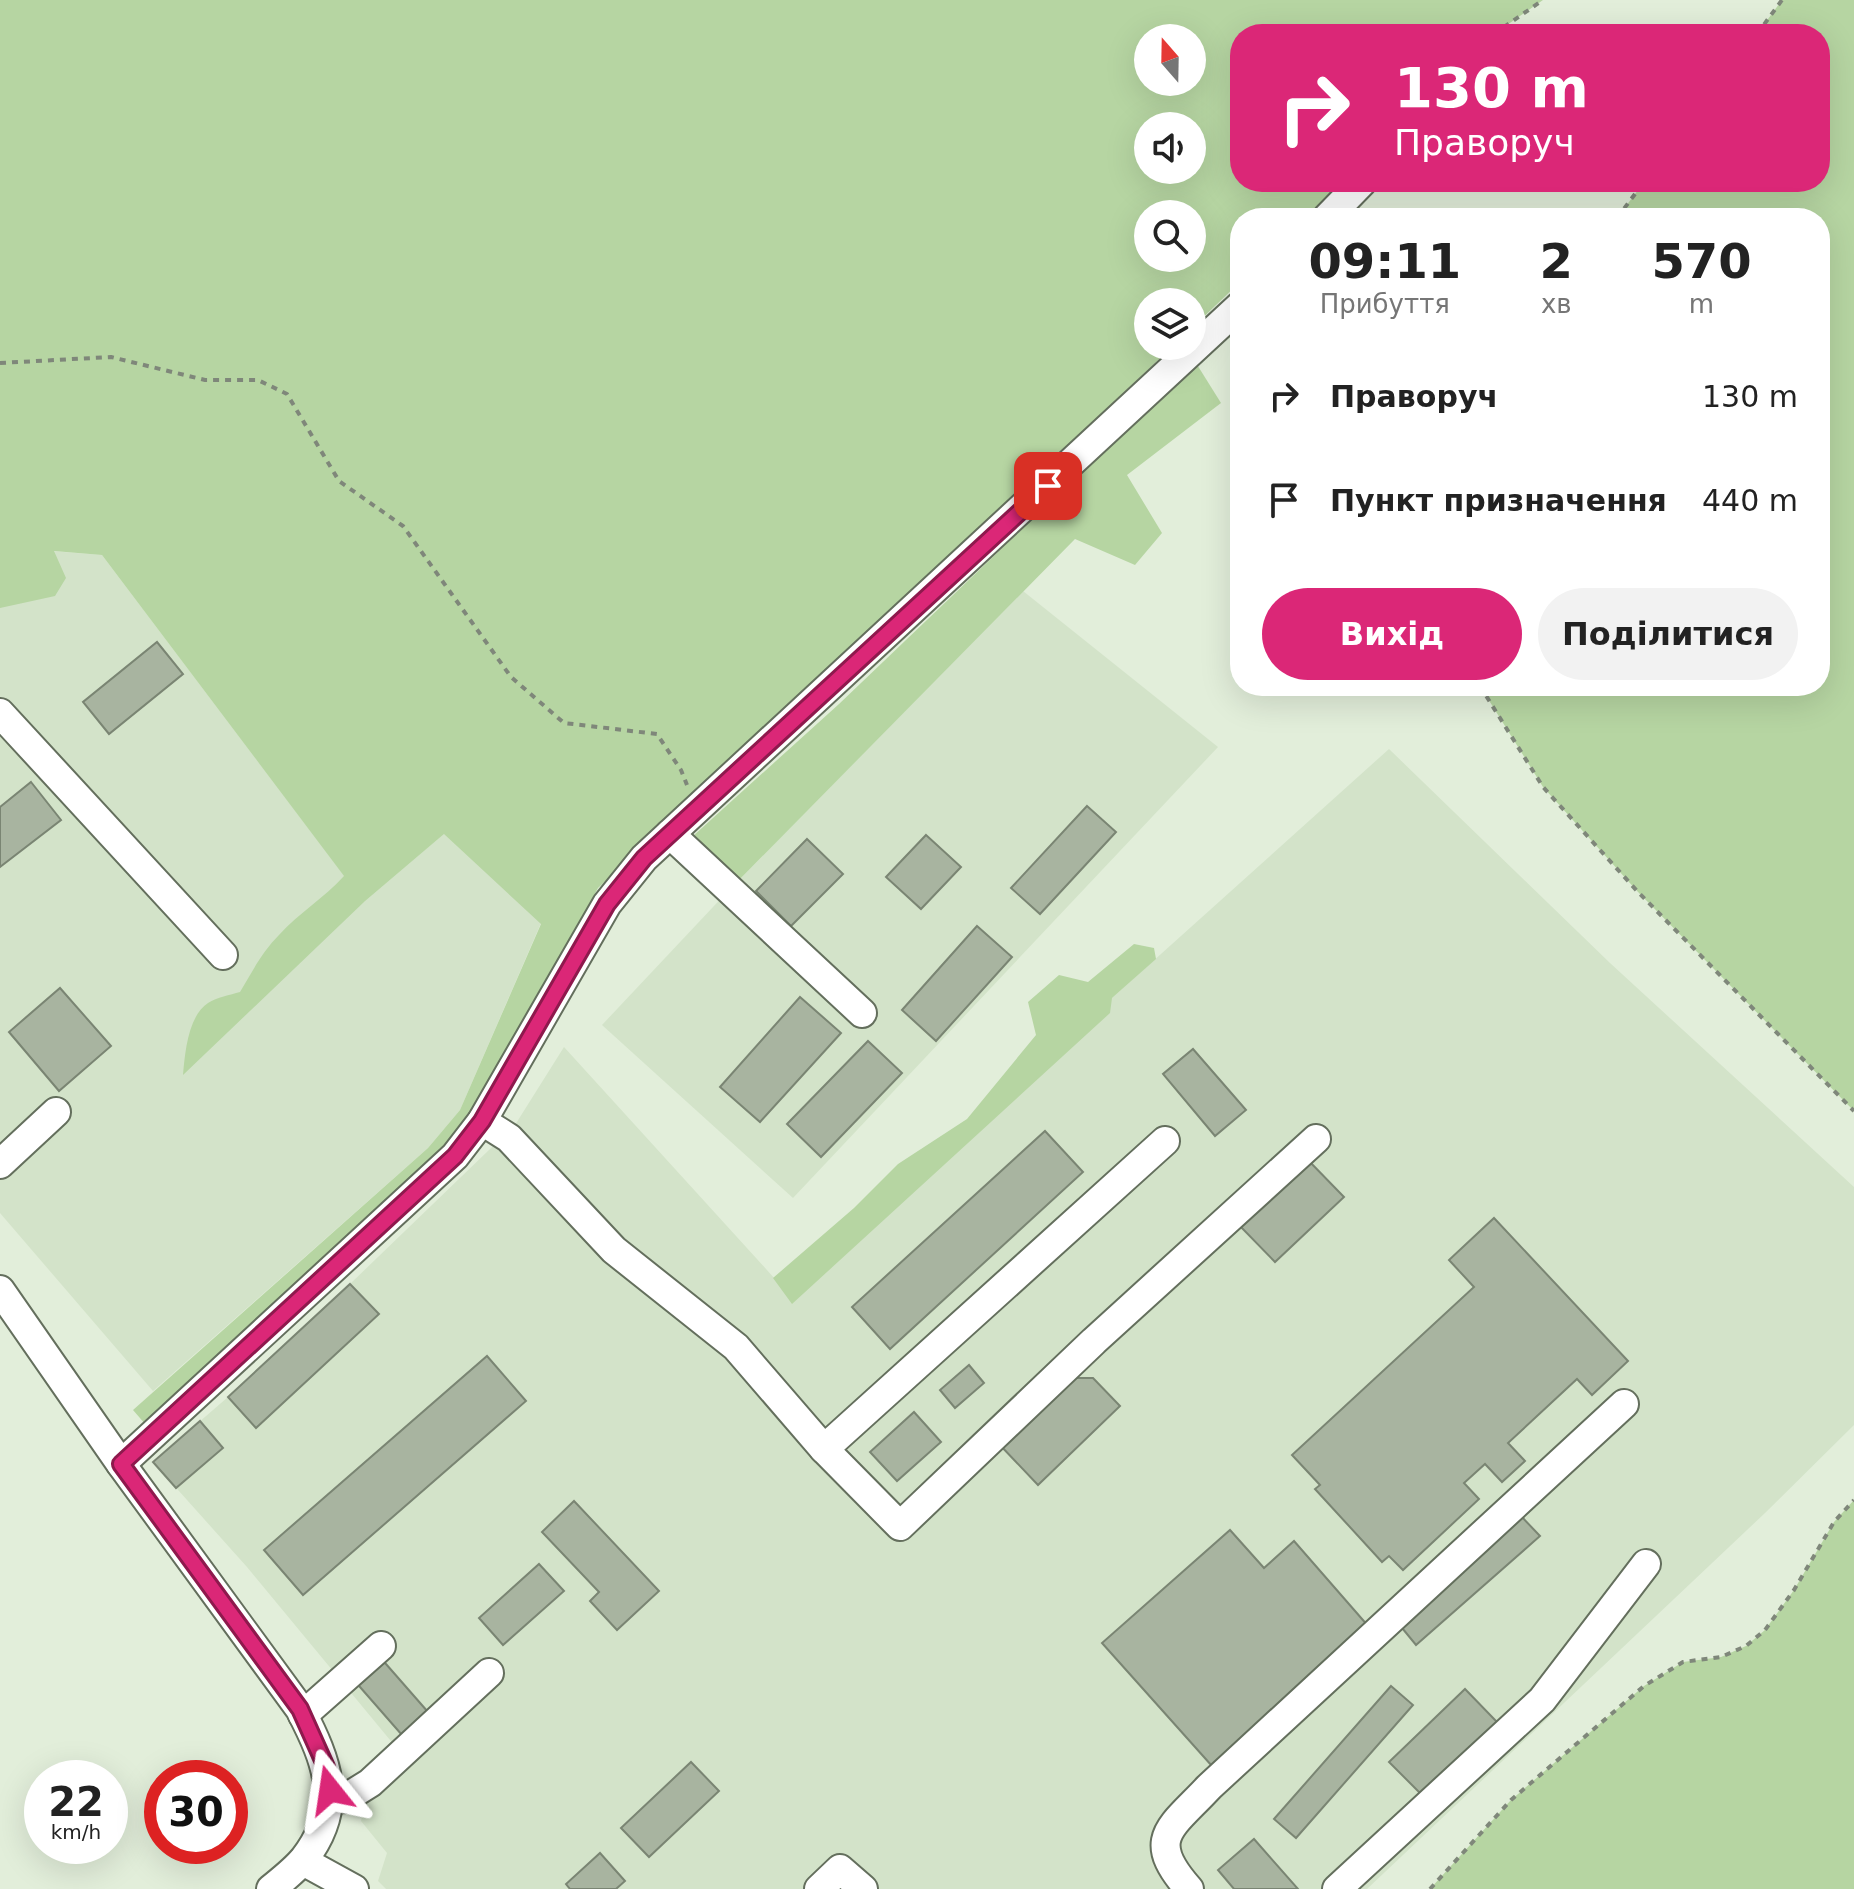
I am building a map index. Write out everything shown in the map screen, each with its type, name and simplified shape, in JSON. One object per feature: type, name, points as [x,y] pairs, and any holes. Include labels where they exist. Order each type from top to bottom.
[{"type":"street","points":[[1337,208],[1352,192]]},
{"type":"street","points":[[121,1464],[455,1156],[482,1121],[607,904],[644,858],[1230,315]]},
{"type":"street","points":[[0,713],[223,955]]},
{"type":"street","points":[[670,834],[862,1013]]},
{"type":"street","points":[[0,1164],[56,1112]]},
{"type":"street","points":[[482,1121],[509,1138],[614,1250],[736,1347],[824,1449],[900,1526],[1094,1341],[1316,1139]]},
{"type":"street","points":[[824,1449],[1165,1141]]},
{"type":"street","points":[[0,1290],[121,1464],[303,1715],[326,1767],[329,1799],[320,1833],[303,1861],[271,1889]]},
{"type":"street","points":[[1189,1889],[1166,1857],[1165,1840],[1173,1826],[1209,1787],[1624,1404]]},
{"type":"street","points":[[1337,1889],[1542,1700],[1646,1564]]},
{"type":"street","points":[[303,1715],[381,1646]]},
{"type":"street","points":[[329,1799],[346,1798],[370,1783],[489,1673]]},
{"type":"street","points":[[303,1861],[354,1889]]},
{"type":"street","points":[[819,1889],[840,1869],[863,1889]]},
{"type":"path","points":[[1508,24],[1543,0]]},
{"type":"path","points":[[1764,24],[1782,0]]},
{"type":"path","points":[[0,363],[111,357],[205,380],[258,380],[287,394],[339,481],[403,526],[511,677],[564,723],[657,734],[681,770],[697,809]]},
{"type":"path","points":[[1486,696],[1543,787],[1638,892],[1854,1111]]},
{"type":"path","points":[[1430,1889],[1511,1800],[1644,1686],[1683,1662],[1721,1657],[1746,1646],[1765,1630],[1794,1590],[1834,1522],[1854,1500]]},
{"type":"shaded area","points":[[0,547],[102,555],[364,902],[445,833],[541,923],[460,1110],[428,1148],[153,1391],[0,1213]]},
{"type":"shaded area","points":[[1023,591],[1218,747],[793,1198],[602,1025],[729,890]]},
{"type":"shaded area","points":[[1389,749],[1610,963],[1854,1187],[1854,1425],[1367,1889],[386,1889],[378,1881],[387,1853],[361,1821],[366,1798],[506,1671],[494,1658],[395,1746],[247,1567],[153,1462],[350,1284],[515,1125],[564,1047],[786,1291]]},
{"type":"green space","points":[[0,0],[1543,0],[1508,24],[1230,24],[1230,192],[1335,192],[1319,208],[1230,208],[1230,292],[1206,315],[1206,288],[1134,288],[1134,360],[1158,360],[598,888],[482,1102],[437,1159],[146,1425],[133,1410],[428,1148],[460,1110],[541,924],[444,834],[364,902],[183,1075],[189,1036],[201,1009],[215,999],[240,992],[273,942],[344,876],[102,555],[54,551],[66,578],[55,596],[0,608]]},
{"type":"green space","points":[[1782,0],[1854,0],[1854,1111],[1638,892],[1543,787],[1486,696],[1830,696],[1830,208],[1624,208],[1636,192],[1830,192],[1830,24],[1764,24]]},
{"type":"green space","points":[[1196,363],[1221,403],[1127,475],[1162,533],[1135,565],[1075,539],[738,881],[692,837],[839,704]]},
{"type":"green space","points":[[1134,944],[1154,948],[1156,959],[1112,998],[1110,1013],[792,1304],[773,1278],[854,1208],[898,1164],[967,1119],[1036,1035],[1028,1002],[1059,975],[1088,982]]},
{"type":"green space","points":[[1854,1500],[1854,1889],[1430,1889],[1511,1800],[1644,1686],[1683,1662],[1721,1657],[1746,1646],[1765,1630],[1794,1590],[1834,1522]]},
{"type":"building","points":[[157,642],[183,674],[109,734],[83,702]]},
{"type":"building","points":[[31,782],[61,820],[0,867],[0,807]]},
{"type":"building","points":[[1087,806],[1116,832],[1040,914],[1011,888]]},
{"type":"building","points":[[926,835],[961,867],[921,909],[886,877]]},
{"type":"building","points":[[807,839],[843,874],[791,926],[756,891]]},
{"type":"building","points":[[977,926],[1012,957],[936,1041],[902,1010]]},
{"type":"building","points":[[60,988],[111,1046],[59,1091],[9,1032]]},
{"type":"building","points":[[800,997],[841,1033],[760,1122],[720,1087]]},
{"type":"building","points":[[868,1041],[902,1073],[821,1157],[787,1124]]},
{"type":"building","points":[[1193,1049],[1246,1110],[1215,1136],[1163,1074]]},
{"type":"building","points":[[1045,1131],[1083,1172],[890,1349],[852,1307]]},
{"type":"building","points":[[1307,1159],[1344,1197],[1275,1262],[1238,1224]]},
{"type":"building","points":[[1494,1218],[1628,1361],[1592,1395],[1577,1379],[1508,1443],[1525,1461],[1502,1482],[1485,1464],[1464,1483],[1479,1499],[1403,1570],[1389,1556],[1382,1562],[1315,1489],[1320,1485],[1292,1455],[1474,1287],[1449,1260]]},
{"type":"building","points":[[350,1284],[379,1314],[256,1428],[228,1397]]},
{"type":"building","points":[[487,1356],[526,1401],[303,1595],[264,1550]]},
{"type":"building","points":[[969,1365],[984,1383],[955,1408],[940,1390]]},
{"type":"building","points":[[1065,1378],[1093,1378],[1120,1406],[1038,1485],[998,1443]]},
{"type":"building","points":[[914,1412],[941,1442],[897,1481],[870,1452]]},
{"type":"building","points":[[200,1421],[223,1448],[176,1488],[153,1462]]},
{"type":"building","points":[[574,1501],[659,1591],[617,1630],[590,1601],[599,1592],[542,1532]]},
{"type":"building","points":[[1520,1515],[1540,1536],[1416,1645],[1398,1623]]},
{"type":"building","points":[[1230,1530],[1264,1568],[1294,1541],[1369,1627],[1212,1766],[1102,1643]]},
{"type":"building","points":[[539,1564],[564,1591],[503,1645],[479,1618]]},
{"type":"building","points":[[379,1656],[428,1712],[402,1735],[353,1679]]},
{"type":"building","points":[[1391,1686],[1413,1705],[1296,1838],[1274,1819]]},
{"type":"building","points":[[1465,1689],[1497,1722],[1422,1795],[1389,1762]]},
{"type":"building","points":[[691,1762],[719,1791],[649,1857],[621,1828]]},
{"type":"building","points":[[1254,1839],[1298,1889],[1234,1889],[1218,1870]]},
{"type":"building","points":[[600,1853],[625,1881],[616,1889],[570,1889],[566,1884]]},
{"type":"route","points":[[330,1790],[326,1767],[315,1737],[300,1709],[121,1464],[455,1156],[482,1121],[607,904],[644,858],[1048,486]]}]
